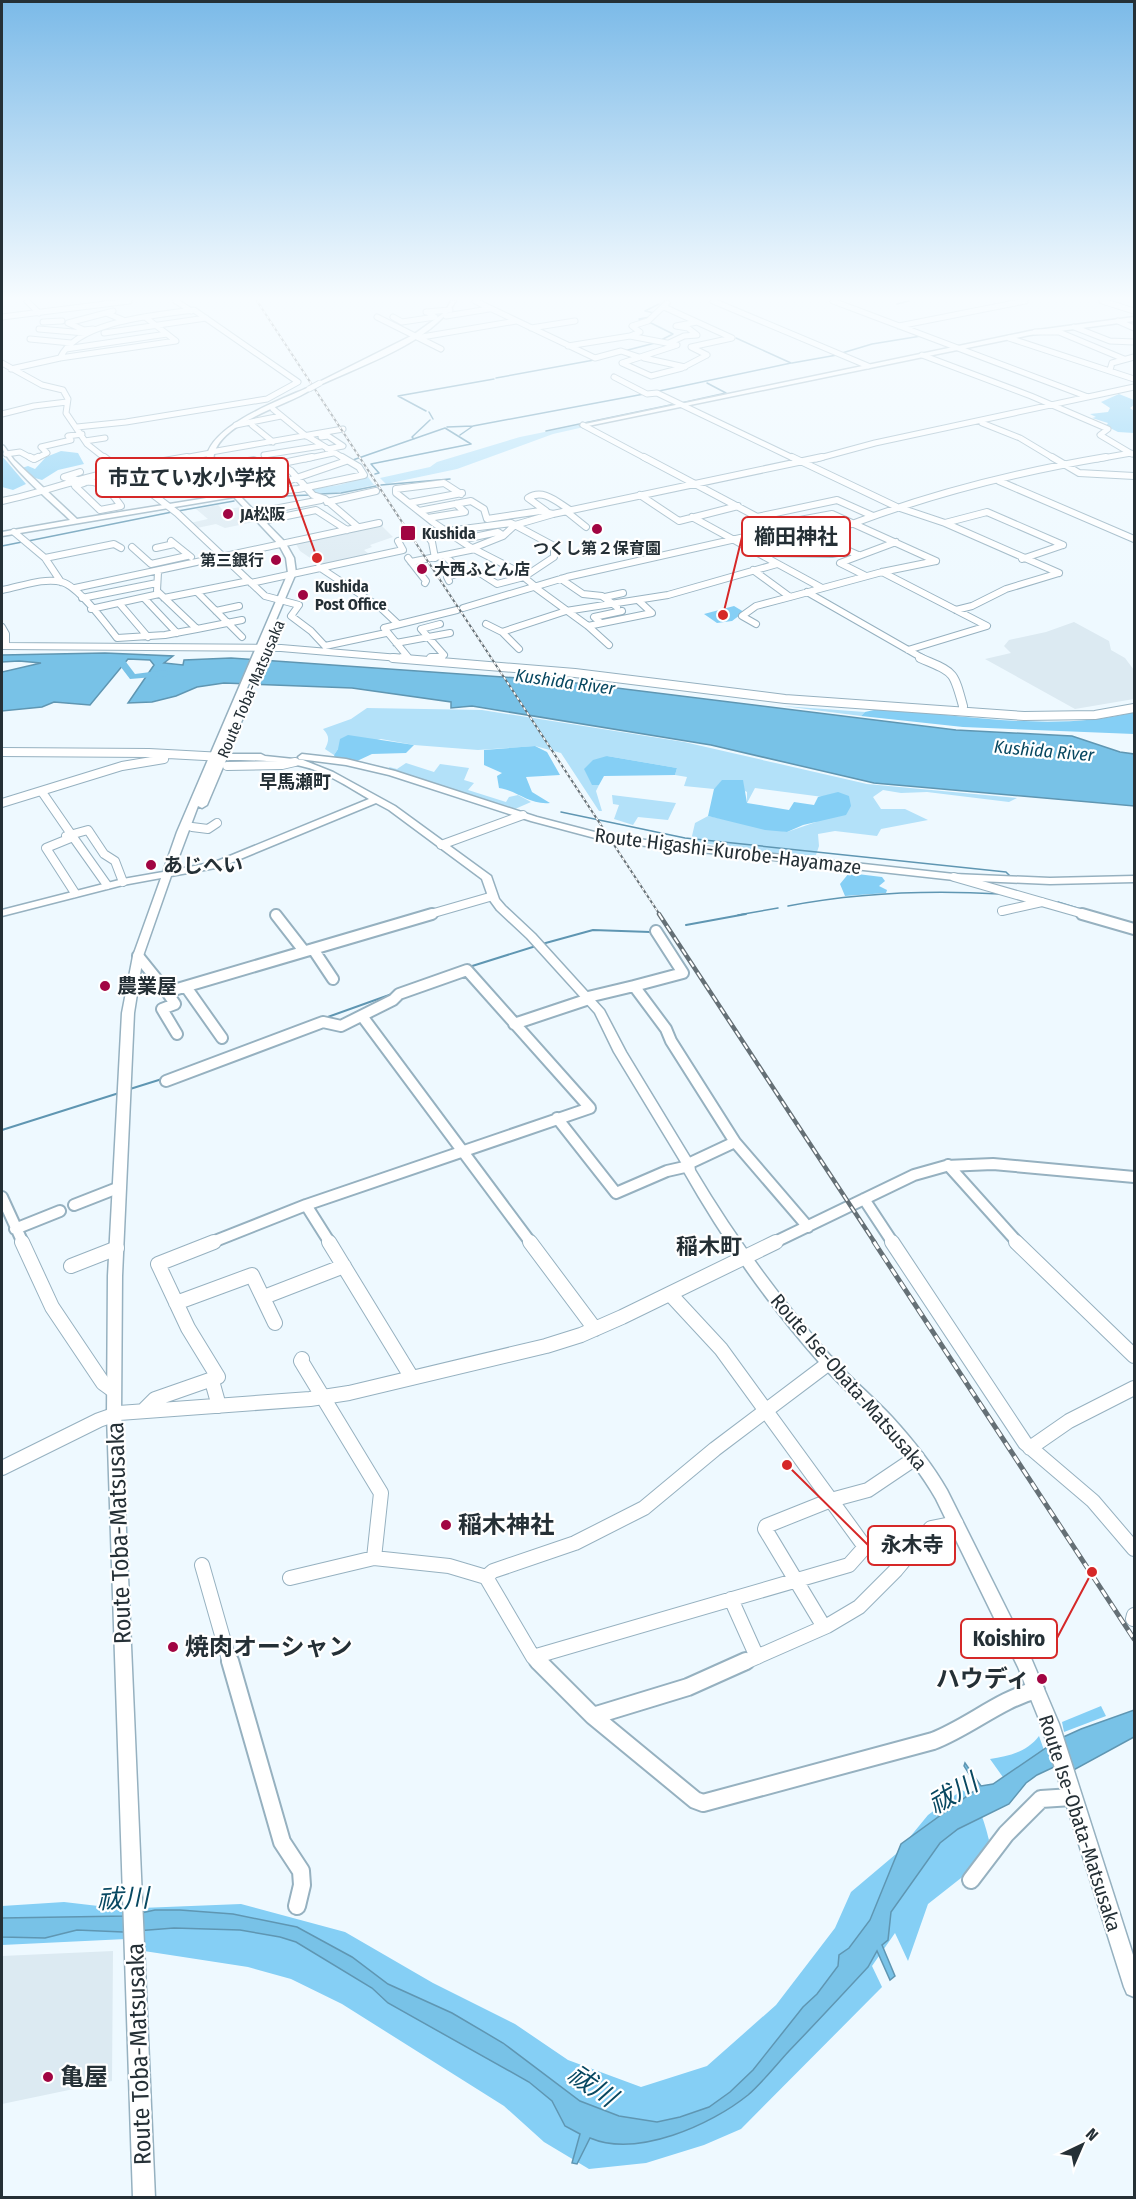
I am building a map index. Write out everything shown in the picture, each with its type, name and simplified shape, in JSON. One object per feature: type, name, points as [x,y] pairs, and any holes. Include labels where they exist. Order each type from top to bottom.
[{"type":"main road","points":[[278,404],[236,425],[216,441],[210,454],[209,465],[212,471],[286,543]]},
{"type":"main road","points":[[583,425],[688,404]]},
{"type":"main road","points":[[2,447],[6,454],[76,522]]},
{"type":"main road","points":[[210,454],[215,468],[238,494],[260,510],[297,557],[296,572]]},
{"type":"main road","points":[[2,534],[172,510],[238,494]]},
{"type":"main road","name":"Route Toba-Matsusaka","points":[[167,873],[192,827],[296,572]]},
{"type":"main road","name":"Route Toba-Matsusaka","points":[[144,2198],[114,1415],[117,1248],[128,1013],[138,956],[167,873],[182,832],[221,757]]},
{"type":"main road","name":"Route Higashi-Kurobe-Hayamaze","points":[[221,757],[304,757],[360,765],[610,839],[954,877],[1050,881],[1134,879]]},
{"type":"main road","name":"Route Ise-Obata-Matsusaka","points":[[254,758],[295,762],[320,769],[392,808],[484,876],[501,908],[531,936],[588,998],[605,1021],[629,1067],[710,1206],[745,1257],[788,1316],[878,1412],[917,1457],[936,1484],[1036,1690],[1050,1724],[1134,1987]]},
{"type":"main road","points":[[2,913],[107,885],[232,860],[376,799]]},
{"type":"street","points":[[2,414],[54,404]]},
{"type":"street","points":[[67,404],[66,413],[84,437],[119,469],[172,510],[265,596],[299,605],[291,616],[326,646],[386,633]]},
{"type":"street","points":[[77,427],[113,424],[238,404]]},
{"type":"street","points":[[260,510],[281,495],[306,487],[364,476],[359,467],[308,437],[265,404]]},
{"type":"street","points":[[678,404],[897,507],[945,523],[1022,559],[1059,573],[1006,589],[972,606],[956,610]]},
{"type":"street","points":[[1047,404],[1108,429],[1100,435],[1133,454]]},
{"type":"street","points":[[411,562],[474,549],[503,536],[516,525],[553,514],[801,462],[882,441],[1063,404]]},
{"type":"street","points":[[236,425],[281,416]]},
{"type":"street","points":[[979,422],[1012,434],[1087,476],[1134,476]]},
{"type":"street","points":[[252,424],[266,433],[273,442]]},
{"type":"street","points":[[408,657],[384,628],[460,609],[561,579],[780,529],[583,425]]},
{"type":"street","points":[[2,501],[46,492],[130,466],[308,437],[343,429]]},
{"type":"street","points":[[6,454],[20,452],[34,459],[47,453],[41,447],[71,440],[68,436],[105,438]]},
{"type":"street","points":[[264,455],[343,446],[328,436],[308,437]]},
{"type":"street","points":[[224,476],[333,453]]},
{"type":"street","points":[[852,524],[897,507],[1065,464],[1133,454]]},
{"type":"street","points":[[318,456],[347,480]]},
{"type":"street","points":[[215,468],[254,460],[269,467]]},
{"type":"street","points":[[299,460],[326,484]]},
{"type":"street","points":[[161,461],[167,467]]},
{"type":"street","points":[[246,461],[271,489],[281,495]]},
{"type":"street","points":[[238,494],[271,489],[347,462]]},
{"type":"street","points":[[130,466],[137,472],[179,465],[183,469],[196,467]]},
{"type":"street","points":[[279,465],[289,470],[312,495],[326,500],[358,527]]},
{"type":"street","points":[[289,470],[278,476],[297,478]]},
{"type":"street","points":[[80,472],[64,477],[80,481],[96,481],[121,506],[100,510],[75,486],[80,481]]},
{"type":"street","points":[[69,486],[80,481]]},
{"type":"street","points":[[999,482],[1134,539]]},
{"type":"street","points":[[409,503],[464,493],[444,483],[396,489],[396,493],[428,518],[459,540],[524,577],[609,645]]},
{"type":"street","points":[[423,486],[441,497]]},
{"type":"street","points":[[535,488],[586,527]]},
{"type":"street","points":[[260,510],[376,491]]},
{"type":"street","points":[[541,493],[531,494],[528,498],[553,514]]},
{"type":"street","points":[[113,496],[123,494]]},
{"type":"street","points":[[640,495],[678,521],[738,507]]},
{"type":"street","points":[[757,517],[837,500],[873,516]]},
{"type":"street","points":[[419,511],[474,502],[484,509],[487,519]]},
{"type":"street","points":[[428,518],[465,512],[456,504]]},
{"type":"street","points":[[267,520],[316,510],[347,530]]},
{"type":"street","points":[[430,540],[472,520],[546,511]]},
{"type":"street","points":[[945,523],[987,512],[1063,545],[1022,559]]},
{"type":"street","points":[[756,624],[742,616],[756,606],[882,572],[936,561],[830,514],[774,525]]},
{"type":"street","points":[[692,518],[822,588]]},
{"type":"street","points":[[75,588],[225,558],[379,523]]},
{"type":"street","points":[[435,558],[426,533],[509,523],[548,542],[555,550],[554,557],[524,577],[497,584],[475,570]]},
{"type":"street","points":[[14,532],[45,558],[61,582]]},
{"type":"street","points":[[459,540],[498,532],[501,534]]},
{"type":"street","points":[[91,609],[144,598],[224,588],[403,550],[398,541]]},
{"type":"street","points":[[156,548],[172,542],[198,563]]},
{"type":"street","points":[[866,576],[840,563],[896,542]]},
{"type":"street","points":[[45,558],[114,544],[121,548]]},
{"type":"street","points":[[132,548],[151,564],[188,556]]},
{"type":"street","points":[[398,551],[411,562],[426,581],[425,583]]},
{"type":"street","points":[[756,552],[832,554],[849,551],[858,555]]},
{"type":"street","points":[[445,556],[462,572],[447,577],[448,580]]},
{"type":"street","points":[[502,632],[566,611],[615,605],[677,593],[777,564]]},
{"type":"street","points":[[319,567],[381,608],[398,624]]},
{"type":"street","points":[[753,570],[790,597]]},
{"type":"street","points":[[158,572],[157,583],[162,596],[197,629]]},
{"type":"street","points":[[882,572],[987,626],[908,650]]},
{"type":"street","points":[[561,579],[583,594],[591,592],[606,597],[629,618]]},
{"type":"street","points":[[2,590],[61,582],[75,588],[117,638],[177,633],[243,620]]},
{"type":"street","points":[[82,598],[157,583]]},
{"type":"street","points":[[197,592],[242,637]]},
{"type":"street","points":[[807,592],[866,628],[892,639],[908,650],[952,672],[963,706]]},
{"type":"street","points":[[606,597],[623,593]]},
{"type":"street","points":[[144,598],[177,633]]},
{"type":"street","points":[[588,626],[652,613],[639,601]]},
{"type":"street","points":[[119,603],[148,637]]},
{"type":"street","points":[[216,611],[239,606]]},
{"type":"street","points":[[601,623],[594,617],[622,611]]},
{"type":"street","points":[[430,616],[446,629]]},
{"type":"street","points":[[486,624],[502,632],[519,649]]},
{"type":"street","points":[[2,627],[6,637],[4,646],[264,649],[575,673],[785,699],[1024,716],[1095,715],[1134,708]]},
{"type":"street","points":[[378,657],[441,658],[444,655],[421,629],[446,629]]},
{"type":"street","points":[[396,643],[428,637],[446,629]]},
{"type":"street","points":[[906,708],[963,706],[1024,716]]},
{"type":"street","points":[[2,754],[20,751],[149,753],[221,757],[282,765],[295,762]]},
{"type":"street","points":[[129,753],[204,764]]},
{"type":"street","points":[[2,803],[122,766],[164,759]]},
{"type":"street","points":[[42,792],[71,834]]},
{"type":"street","points":[[441,845],[523,815]]},
{"type":"street","points":[[192,827],[208,829],[217,823]]},
{"type":"street","points":[[46,844],[88,830],[104,854],[115,861],[123,882]]},
{"type":"street","points":[[75,893],[46,848],[73,837],[107,885]]},
{"type":"street","points":[[954,877],[1134,929]]},
{"type":"street","points":[[167,992],[493,896]]},
{"type":"street","points":[[1002,911],[1045,902]]},
{"type":"street","points":[[276,915],[333,979]]},
{"type":"street","points":[[514,1024],[588,998],[683,973],[656,931]]},
{"type":"street","points":[[138,956],[175,1004],[162,1009],[177,1034]]},
{"type":"street","points":[[143,1411],[155,1399],[218,1377],[188,1328],[158,1264],[306,1204],[590,1108],[467,970],[399,994],[393,1000],[341,1026],[323,1022],[166,1081]]},
{"type":"street","points":[[634,986],[666,1029],[670,1041],[735,1142],[808,1227]]},
{"type":"street","points":[[186,987],[222,1038]]},
{"type":"street","points":[[362,1016],[595,1329]]},
{"type":"street","points":[[557,1118],[616,1193],[667,1171],[688,1165],[735,1142]]},
{"type":"street","points":[[2,1468],[114,1415],[323,1398],[546,1346],[595,1329],[928,1169],[948,1165],[1001,1164],[1134,1177]]},
{"type":"street","points":[[948,1165],[1012,1238],[1134,1356]]},
{"type":"street","points":[[74,1205],[120,1187]]},
{"type":"street","points":[[2,1197],[52,1307],[97,1375],[114,1391]]},
{"type":"street","points":[[864,1199],[1030,1448],[1093,1501],[1134,1549]]},
{"type":"street","points":[[306,1204],[412,1378]]},
{"type":"street","points":[[15,1229],[60,1211]]},
{"type":"street","points":[[71,1266],[117,1248]]},
{"type":"street","points":[[264,1297],[344,1266]]},
{"type":"street","points":[[176,1303],[252,1275],[275,1323]]},
{"type":"street","points":[[533,1657],[849,1565],[866,1547],[721,1349],[670,1294]]},
{"type":"street","points":[[302,1359],[301,1361],[381,1493],[374,1558]]},
{"type":"street","points":[[486,1577],[493,1571],[575,1544],[644,1508],[715,1449],[830,1363]]},
{"type":"street","points":[[212,1381],[219,1406]]},
{"type":"street","points":[[1030,1448],[1069,1421],[1134,1388]]},
{"type":"street","points":[[824,1628],[765,1529],[766,1526],[831,1500],[868,1490],[917,1457]]},
{"type":"street","points":[[593,1716],[688,1688],[824,1628],[859,1607],[896,1570],[931,1528],[956,1523]]},
{"type":"street","points":[[290,1578],[374,1558],[449,1566],[486,1577],[533,1657],[593,1716],[695,1800],[703,1803],[890,1755],[953,1733],[985,1717],[1008,1701],[1036,1690]]},
{"type":"street","points":[[202,1565],[282,1842],[303,1871],[304,1883],[297,1906]]},
{"type":"street","points":[[731,1599],[757,1658]]},
{"type":"street","points":[[971,1880],[1006,1834],[1041,1798],[1072,1794]]},
{"type":"shaded area","points":[[1103,404],[1134,404],[1130,408],[1134,411],[1134,433],[1118,432],[1106,426],[1108,423],[1092,418],[1096,417],[1090,414],[1108,412],[1110,408]]},
{"type":"shaded area","points":[[579,425],[584,427],[553,434],[457,469],[386,484],[380,478],[430,467],[437,462],[520,437]]},
{"type":"shaded area","points":[[61,451],[78,453],[84,464],[58,470],[42,480],[35,478],[22,468],[28,466],[35,469],[46,457]]},
{"type":"shaded area","points":[[2,456],[26,484],[13,490],[2,487]]},
{"type":"shaded area","points":[[368,477],[374,485],[343,492],[315,494],[311,489],[339,485]]},
{"type":"shaded area","points":[[218,505],[223,510],[241,507],[254,522],[225,528],[216,524],[197,528],[190,523],[208,519],[196,509]]},
{"type":"shaded area","points":[[381,525],[393,537],[370,545],[372,547],[364,550],[370,555],[322,566],[300,551],[296,544],[297,542]]},
{"type":"shaded area","points":[[734,606],[744,612],[732,621],[717,623],[704,614]]},
{"type":"shaded area","points":[[1074,622],[1109,641],[1111,650],[1125,658],[1134,670],[1134,699],[1075,709],[985,659],[1011,653],[1004,646],[1009,640],[1046,632]]},
{"type":"shaded area","points":[[783,706],[865,712],[861,716]]},
{"type":"shaded area","points":[[367,708],[482,710],[684,742],[867,784],[1017,798],[1009,802],[927,792],[901,793],[883,790],[873,797],[881,809],[905,809],[928,820],[881,829],[877,836],[835,831],[818,834],[819,846],[816,855],[778,855],[698,842],[692,836],[695,823],[708,816],[787,832],[816,822],[823,797],[755,788],[747,803],[747,792],[723,780],[714,789],[684,786],[687,777],[675,775],[677,768],[607,756],[592,784],[599,785],[596,791],[602,811],[599,811],[561,753],[535,746],[478,750],[414,745],[381,739],[338,749],[334,755],[325,749],[328,739],[323,729],[351,719]]},
{"type":"shaded area","points":[[883,708],[976,718],[1042,722],[1105,718],[1134,712],[1134,734],[963,727],[861,716],[865,712]]},
{"type":"shaded area","points":[[348,735],[414,745],[406,753],[372,754],[357,761],[335,758],[340,739]]},
{"type":"shaded area","points":[[535,746],[547,752],[560,775],[526,777],[532,792],[550,803],[536,802],[499,788],[497,776],[502,773],[484,765],[484,750]]},
{"type":"shaded area","points":[[607,756],[677,768],[675,775],[604,776],[599,785],[592,785],[584,769],[593,760]]},
{"type":"shaded area","points":[[406,763],[434,772],[440,764],[469,768],[464,780],[474,783],[468,790],[506,802],[509,797],[518,795],[531,802],[515,809],[390,770],[389,767],[397,769]]},
{"type":"shaded area","points":[[722,780],[743,780],[747,803],[789,810],[794,802],[814,805],[818,797],[838,792],[849,796],[851,806],[846,815],[803,825],[787,832],[765,830],[708,816],[714,789]]},
{"type":"shaded area","points":[[612,795],[676,803],[668,820],[638,817],[633,825],[614,819],[619,805],[613,804]]},
{"type":"shaded area","points":[[849,873],[882,877],[885,881],[879,886],[887,890],[886,893],[845,896],[840,884]]},
{"type":"shaded area","points":[[1101,1706],[1106,1716],[1064,1732],[1062,1722]]},
{"type":"shaded area","points":[[1039,1736],[1045,1753],[1005,1780],[990,1759],[1023,1750]]},
{"type":"shaded area","points":[[962,1790],[977,1805],[989,1840],[975,1867],[928,1904],[908,1961],[895,1933],[872,1966],[882,1987],[741,2129],[704,2145],[646,2163],[589,2169],[544,2142],[504,2106],[342,2004],[291,1979],[248,1967],[144,1951],[141,1908],[241,1904],[345,1932],[433,1983],[515,2024],[568,2060],[641,2087],[707,2066],[776,2005],[835,1928],[851,1892],[896,1854],[928,1815]]},
{"type":"shaded area","points":[[64,1902],[124,1909],[126,1939],[2,1945],[2,1906]]},
{"type":"shaded area","points":[[113,1951],[112,2081],[2,2104],[2,1956]]},
{"type":"water","points":[[105,653],[173,656],[164,663],[183,665],[184,660],[231,658],[560,681],[956,730],[1072,736],[1120,752],[1134,754],[1134,806],[874,783],[711,745],[472,706],[451,708],[451,702],[352,688],[224,683],[197,687],[176,696],[152,702],[128,703],[154,665],[150,660],[128,659],[90,705],[54,702],[42,707],[2,711],[2,672],[41,663],[2,662],[2,655]]},
{"type":"water","points":[[1134,1710],[1134,1737],[1070,1772],[1054,1767],[1037,1775],[1026,1783],[1009,1804],[958,1829],[940,1843],[891,1912],[888,1940],[882,1945],[895,1976],[890,1980],[877,1951],[868,1967],[764,2079],[733,2106],[694,2127],[651,2141],[629,2144],[609,2143],[590,2138],[577,2164],[572,2163],[580,2134],[565,2126],[552,2101],[529,2082],[388,2003],[372,1988],[296,1942],[240,1930],[174,1928],[123,1932],[77,1930],[45,1938],[2,1937],[2,1918],[127,1916],[155,1910],[233,1914],[297,1927],[352,1957],[388,1984],[452,2013],[503,2043],[580,2101],[619,2116],[657,2122],[709,2107],[730,2092],[753,2070],[803,2007],[817,1994],[838,1966],[839,1955],[849,1948],[870,1920],[901,1844],[978,1788],[964,1766],[965,1763],[981,1786],[993,1784],[1059,1739]]},
{"type":"waterway","points":[[412,404],[426,411]]},
{"type":"waterway","points":[[473,426],[593,404]]},
{"type":"waterway","points":[[546,431],[675,404]]},
{"type":"waterway","points":[[429,412],[433,419]]},
{"type":"waterway","points":[[414,439],[412,437],[430,420]]},
{"type":"waterway","points":[[447,427],[473,426]]},
{"type":"waterway","points":[[460,435],[473,426]]},
{"type":"waterway","points":[[375,474],[379,473],[371,464],[471,444],[445,428],[414,439]]},
{"type":"waterway","points":[[350,461],[414,439]]},
{"type":"waterway","points":[[330,485],[357,479]]},
{"type":"waterway","points":[[381,485],[450,479]]},
{"type":"waterway","points":[[320,494],[341,493],[376,486]]},
{"type":"waterway","points":[[279,495],[291,492]]},
{"type":"waterway","points":[[257,497],[311,495]]},
{"type":"waterway","points":[[178,511],[234,501]]},
{"type":"waterway","points":[[28,541],[172,512]]},
{"type":"waterway","points":[[2,546],[22,542]]},
{"type":"waterway","name":"Kushida River","points":[[110,659],[120,660],[133,677],[166,673]]},
{"type":"waterway","points":[[561,812],[685,838],[1006,872],[1011,877]]},
{"type":"waterway","points":[[788,906],[840,898],[894,894],[947,892],[1000,894]]},
{"type":"waterway","points":[[1058,902],[1084,910]]},
{"type":"waterway","points":[[738,915],[778,908]]},
{"type":"waterway","points":[[686,925],[746,914]]},
{"type":"waterway","points":[[542,944],[593,930],[650,932]]},
{"type":"waterway","points":[[469,967],[536,946]]},
{"type":"waterway","points":[[325,1018],[392,994]]},
{"type":"waterway","points":[[130,1089],[162,1079]]},
{"type":"waterway","points":[[2,1130],[119,1093]]},
{"type":"railway","points":[[324,404],[660,915]]},
{"type":"railway","points":[[659,914],[875,1243]]},
{"type":"railway","points":[[874,1242],[1134,1639]]},
{"type":"place","name":"JA松阪","points":[[228,514]]},
{"type":"place","name":"つくし第２保育園","points":[[597,529]]},
{"type":"place","name":"Kushida","points":[[408,533]]},
{"type":"place","name":"市立てい水小学校","points":[[317,558]]},
{"type":"place","name":"第三銀行","points":[[276,560]]},
{"type":"place","name":"大西ふとん店","points":[[422,569]]},
{"type":"place","name":"Kushida Post Office","points":[[303,595]]},
{"type":"place","name":"櫛田神社","points":[[723,615]]},
{"type":"place","name":"あじへい","points":[[151,865]]},
{"type":"place","name":"農業屋","points":[[105,986]]},
{"type":"place","name":"永木寺","points":[[787,1465]]},
{"type":"place","name":"稲木神社","points":[[446,1525]]},
{"type":"place","name":"Koishiro","points":[[1092,1572]]},
{"type":"place","name":"焼肉オーシャン","points":[[173,1647]]},
{"type":"place","name":"ハウディ","points":[[1042,1679]]},
{"type":"place","name":"亀屋","points":[[48,2077]]},
{"type":"district","name":"早馬瀬町","points":[[295,782]]},
{"type":"district","name":"稲木町","points":[[709,1246]]},
{"type":"water label","name":"祓川","points":[[953,1794]]},
{"type":"water label","name":"祓川","points":[[123,1899]]},
{"type":"water label","name":"祓川","points":[[592,2086]]}]
